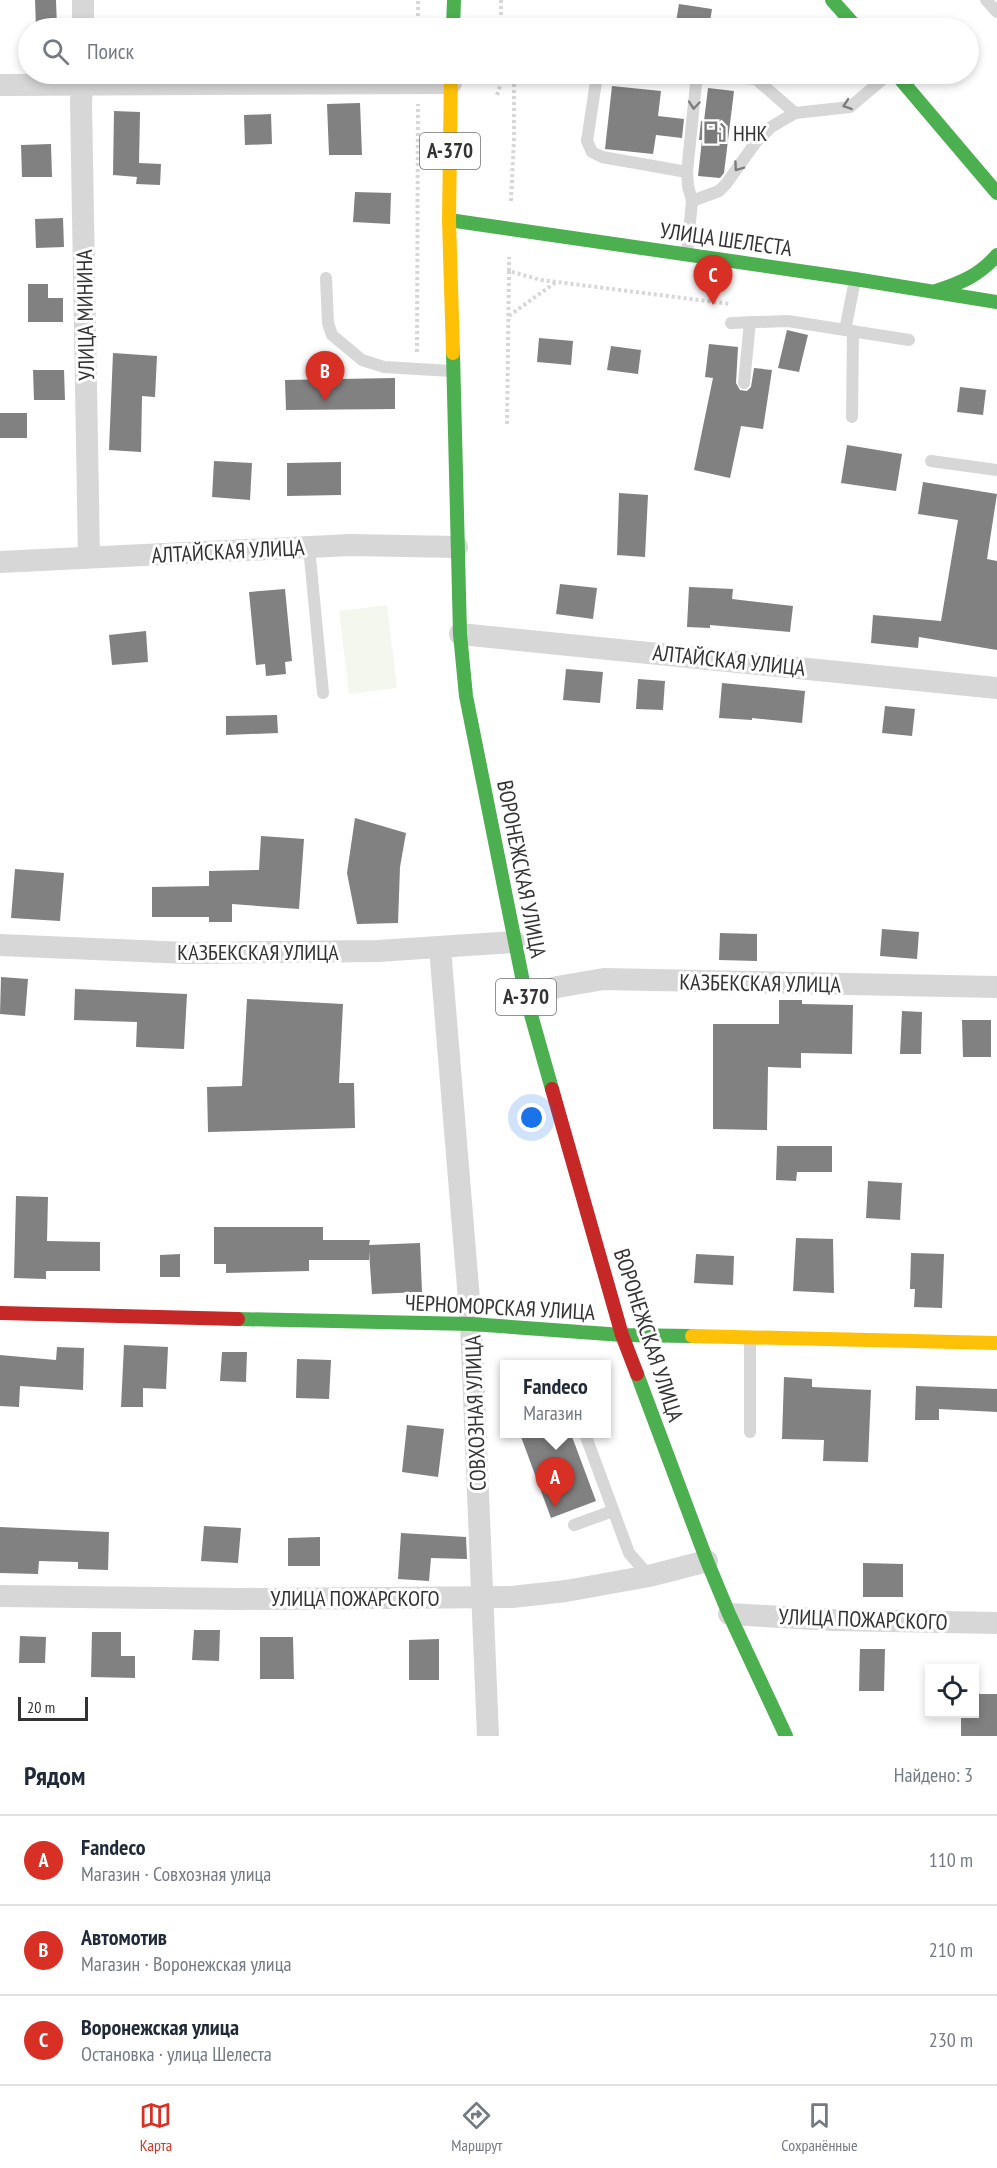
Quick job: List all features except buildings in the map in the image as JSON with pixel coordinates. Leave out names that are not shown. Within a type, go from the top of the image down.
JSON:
[{"type":"main road","points":[[453,18],[454,0]]},
{"type":"main road","points":[[832,0],[848,18]]},
{"type":"main road","name":"ВОРОНЕЖСКАЯ УЛИЦА","points":[[451,84],[449,220],[460,634],[466,696],[501,878],[526,997],[622,1335],[707,1561],[786,1736]]},
{"type":"main road","points":[[904,84],[997,193]]},
{"type":"main road","name":"УЛИЦА ШЕЛЕСТА","points":[[449,220],[936,291],[997,302]]},
{"type":"main road","points":[[936,291],[966,281],[986,270],[997,255]]},
{"type":"main road","name":"ЧЕРНОМОРСКАЯ УЛИЦА","points":[[0,1313],[471,1324],[622,1335],[997,1343]]},
{"type":"street","points":[[83,0],[83,18]]},
{"type":"street","points":[[0,85],[18,84]]},
{"type":"street","name":"УЛИЦА МИНИНА","points":[[83,84],[81,113],[89,557]]},
{"type":"street","name":"АЛТАЙСКАЯ УЛИЦА","points":[[0,562],[350,545],[457,547]]},
{"type":"street","name":"АЛТАЙСКАЯ УЛИЦА","points":[[460,634],[997,688]]},
{"type":"street","name":"КАЗБЕКСКАЯ УЛИЦА","points":[[0,945],[187,953],[378,951],[515,942]]},
{"type":"street","name":"СОВХОЗНАЯ УЛИЦА","points":[[440,948],[471,1324],[488,1736]]},
{"type":"street","name":"КАЗБЕКСКАЯ УЛИЦА","points":[[526,997],[557,987],[604,979],[997,987]]},
{"type":"street","name":"УЛИЦА ПОЖАРСКОГО","points":[[0,1596],[238,1599],[512,1597],[567,1591],[649,1576],[707,1561]]},
{"type":"street","name":"УЛИЦА ПОЖАРСКОГО","points":[[729,1614],[834,1620],[997,1623]]},
{"type":"lane","points":[[986,0],[997,12]]},
{"type":"lane","points":[[596,84],[587,141],[592,152],[602,157],[687,172]]},
{"type":"lane","points":[[687,255],[692,201],[687,172],[696,84]]},
{"type":"lane","points":[[762,84],[795,112]]},
{"type":"lane","points":[[692,201],[718,191],[726,184],[756,142],[771,127],[795,112],[850,107],[878,84]]},
{"type":"lane","points":[[326,278],[328,323],[332,335],[362,360],[384,367],[452,371]]},
{"type":"lane","points":[[852,417],[849,331],[855,279]]},
{"type":"lane","points":[[731,323],[788,321],[909,340]]},
{"type":"lane","points":[[744,384],[750,322]]},
{"type":"lane","points":[[931,461],[997,471]]},
{"type":"lane","points":[[309,547],[323,693]]},
{"type":"lane","points":[[750,1338],[750,1432]]},
{"type":"lane","points":[[586,1438],[629,1553],[649,1576]]},
{"type":"lane","points":[[574,1526],[613,1511]]},
{"type":"path","points":[[418,0],[418,18]]},
{"type":"path","points":[[501,0],[501,18]]},
{"type":"path","points":[[417,370],[418,84]]},
{"type":"path","points":[[497,95],[501,84]]},
{"type":"path","points":[[507,424],[514,84]]},
{"type":"path","points":[[509,271],[536,279],[742,306]]},
{"type":"path","points":[[508,316],[556,282]]},
{"type":"shaded area","points":[[387,605],[397,688],[349,694],[339,611]]},
{"type":"traffic: fast","points":[[453,18],[454,0]]},
{"type":"traffic: fast","points":[[832,0],[848,18]]},
{"type":"traffic: fast","points":[[904,84],[997,193]]},
{"type":"traffic: fast","points":[[449,220],[997,302]]},
{"type":"traffic: fast","points":[[936,291],[970,278],[997,255]]},
{"type":"traffic: fast","points":[[453,353],[460,634],[466,696],[526,997],[552,1089]]},
{"type":"traffic: fast","points":[[238,1319],[471,1324],[622,1335],[692,1336]]},
{"type":"traffic: fast","points":[[637,1374],[707,1561],[786,1736]]},
{"type":"traffic: slow","points":[[451,84],[449,220],[453,353]]},
{"type":"traffic: slow","points":[[692,1336],[997,1343]]},
{"type":"traffic: jam","points":[[552,1089],[622,1335],[637,1374]]},
{"type":"traffic: jam","points":[[0,1313],[238,1319]]},
{"type":"place","name":"ННК","points":[[715,133]]},
{"type":"place","name":"Воронежская улица","points":[[713,305]]},
{"type":"place","name":"Автомотив","points":[[325,401]]},
{"type":"place","name":"Fandeco","points":[[555,1507]]}]
